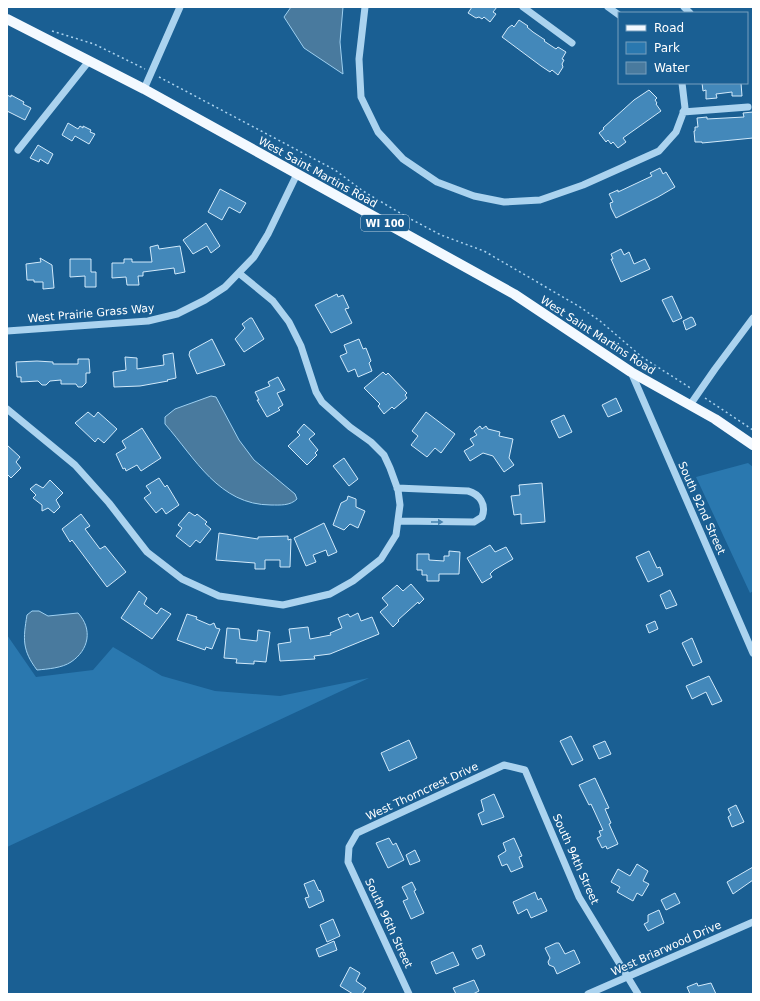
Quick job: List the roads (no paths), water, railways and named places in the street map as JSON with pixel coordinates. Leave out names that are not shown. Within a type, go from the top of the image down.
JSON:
[{"type":"main road","name":"West Saint Martins Road","points":[[7,18],[144,89],[514,294],[631,372],[715,419],[753,445]]},
{"type":"street","points":[[144,89],[180,7]]},
{"type":"street","points":[[365,7],[359,59],[361,97],[378,132],[404,159],[437,182],[474,196],[504,202],[540,200],[583,185],[659,151],[676,132],[685,108],[682,84]]},
{"type":"street","points":[[523,7],[572,43]]},
{"type":"street","points":[[608,7],[618,15]]},
{"type":"street","points":[[18,150],[89,61]]},
{"type":"street","points":[[683,112],[748,107]]},
{"type":"street","name":"West Prairie Grass Way","points":[[7,331],[148,321],[170,315],[205,300],[225,287],[240,274],[254,257],[268,234],[297,174]]},
{"type":"street","points":[[7,409],[75,465],[109,503],[147,552],[182,579],[219,596],[283,605],[330,594],[353,581],[381,559],[396,535],[400,505],[397,488],[384,455],[371,442],[350,427],[319,397],[301,346],[289,322],[273,301],[240,274]]},
{"type":"street","points":[[690,405],[753,318]]},
{"type":"street","name":"South 92nd Street","points":[[631,372],[751,640],[753,653]]},
{"type":"street","points":[[397,488],[468,491],[475,493],[479,497],[484,508],[482,517],[474,522],[398,521]]},
{"type":"street","name":"West Thorncrest Drive","points":[[348,862],[349,847],[358,833],[504,765],[525,770]]},
{"type":"street","name":"South 94th Street","points":[[525,770],[579,897],[638,994]]},
{"type":"street","name":"South 96th Street","points":[[348,862],[409,994]]},
{"type":"street","name":"West Briarwood Drive","points":[[588,994],[753,922]]},
{"type":"water","points":[[291,7],[343,7],[340,42],[343,74],[304,48],[284,17]]},
{"type":"water","points":[[211,396],[216,397],[239,440],[254,460],[295,494],[297,499],[285,505],[253,503],[237,497],[223,488],[198,465],[165,424],[165,417],[175,409]]},
{"type":"water","points":[[32,611],[39,611],[48,616],[78,613],[83,619],[87,632],[87,639],[82,652],[71,662],[63,666],[37,670],[26,650],[24,638],[27,615]]}]
